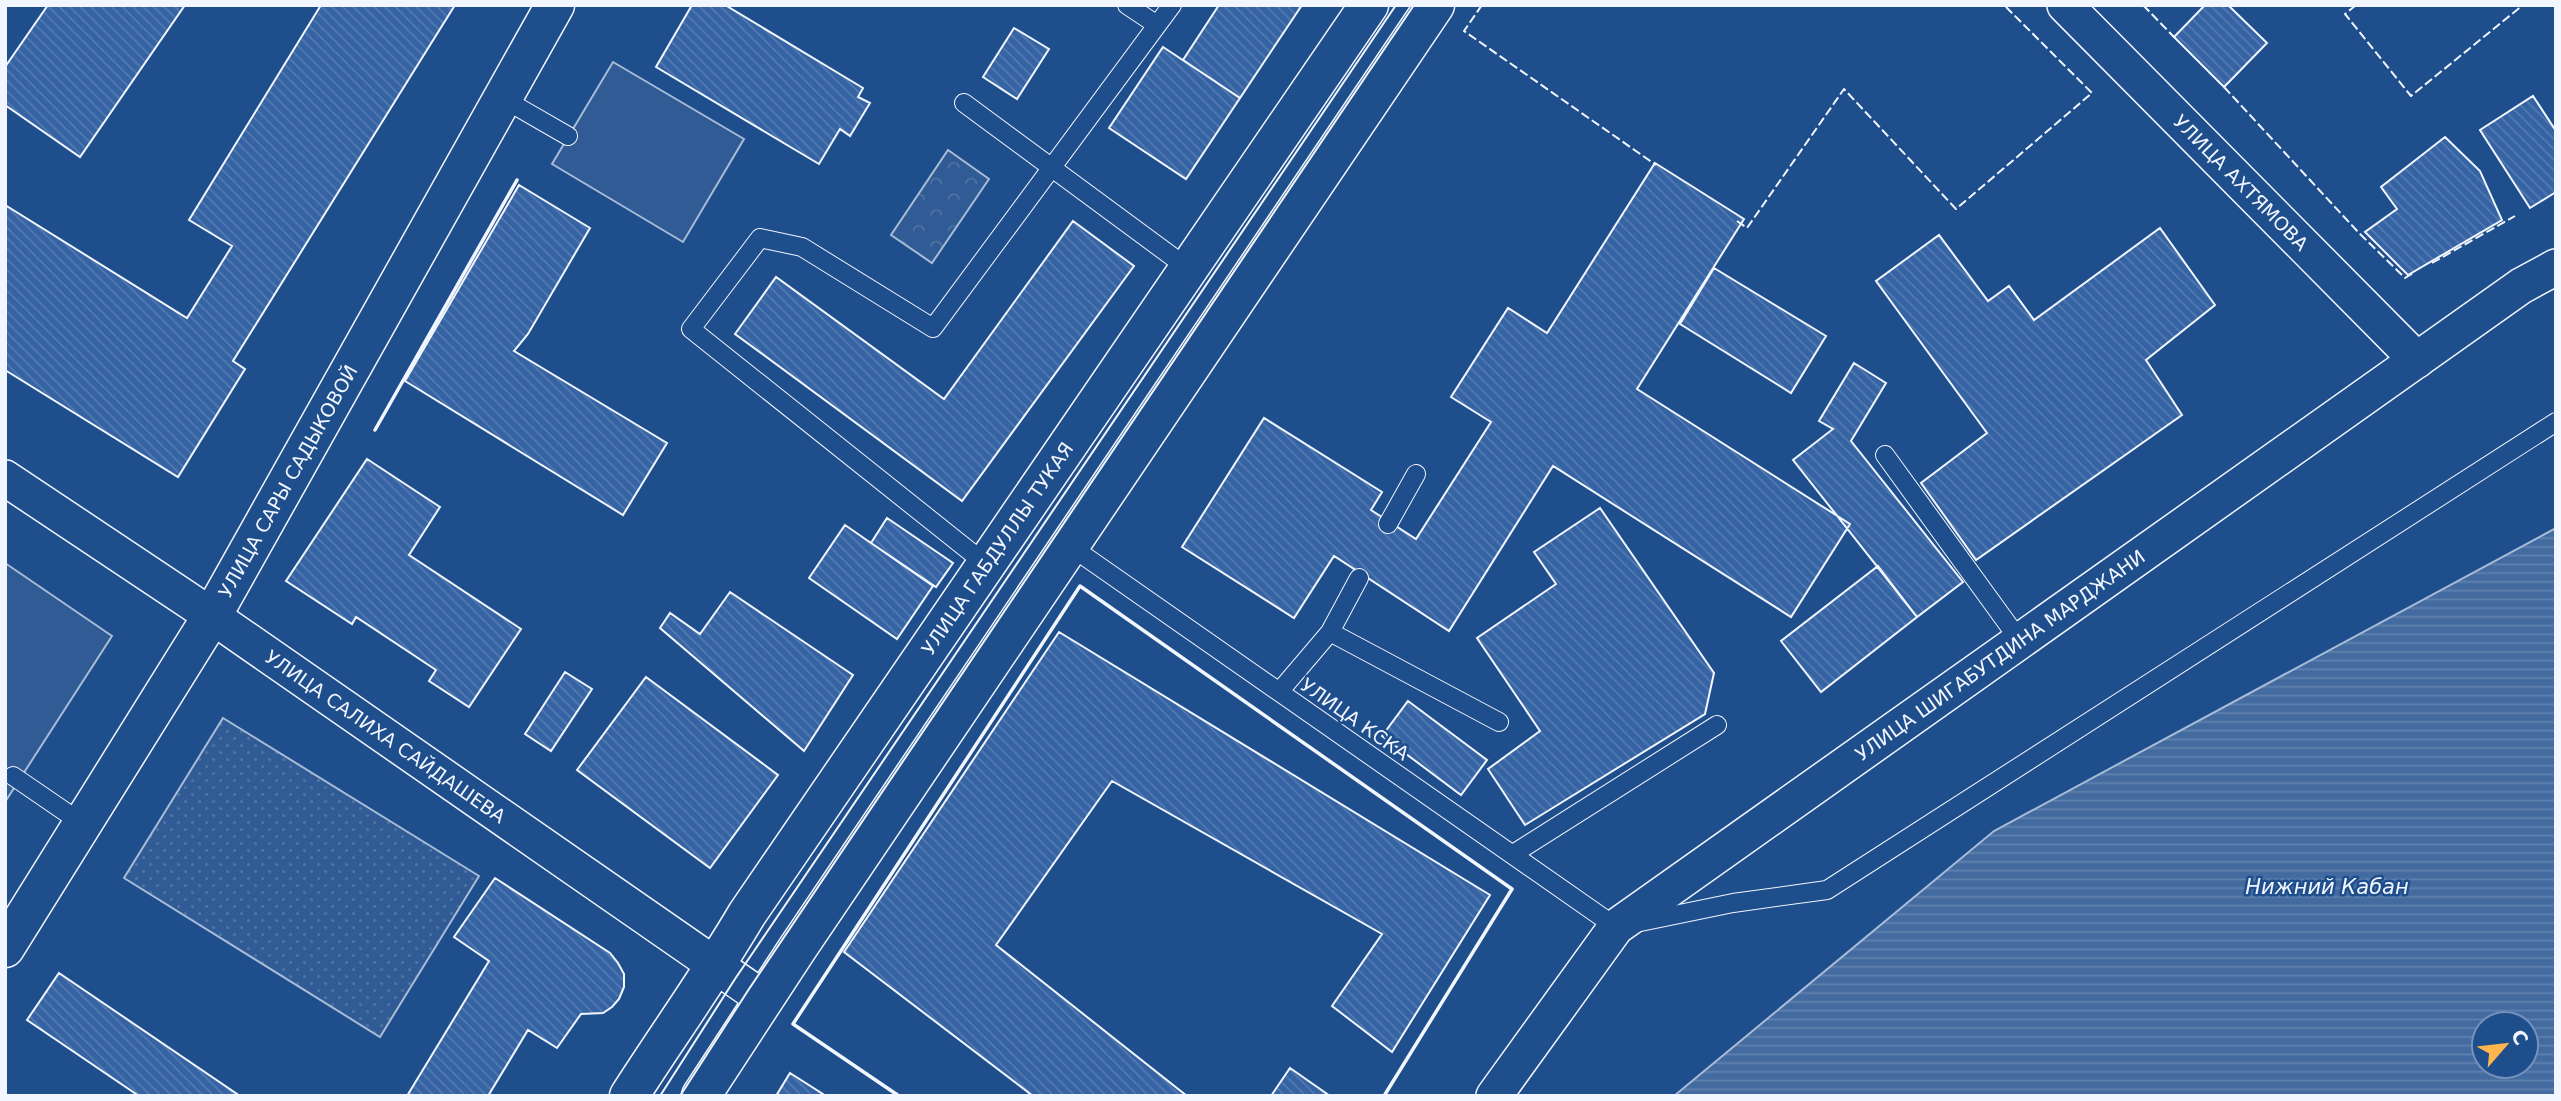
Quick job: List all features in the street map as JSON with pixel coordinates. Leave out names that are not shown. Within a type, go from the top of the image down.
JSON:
[{"type":"main road","name":"УЛИЦА САРЫ САДЫКОВОЙ","points":[[5,948],[212,616],[555,5]]},
{"type":"main road","name":"УЛИЦА ГАБДУЛЛЫ ТУКАЯ","points":[[629,1096],[664,1040],[717,966],[753,906],[1370,5]]},
{"type":"main road","points":[[701,1096],[1435,5]]},
{"type":"street","name":"УЛИЦА АХТЯМОВА","points":[[2065,5],[2417,360]]},
{"type":"street","name":"УЛИЦА ШИГАБУТДИНА МАРДЖАНИ","points":[[1493,1096],[1616,927],[2521,286],[2556,267]]},
{"type":"street","name":"УЛИЦА САЛИХА САЙДАШЕВА","points":[[5,478],[212,616],[764,999]]},
{"type":"lane","points":[[1128,5],[1157,26]]},
{"type":"lane","points":[[987,565],[691,328],[760,238],[802,247],[933,328],[1172,5]]},
{"type":"lane","points":[[502,98],[568,136]]},
{"type":"lane","points":[[964,103],[1189,269]]},
{"type":"lane","points":[[1616,927],[1733,903],[1827,890],[2556,422]]},
{"type":"lane","points":[[1885,455],[2020,641]]},
{"type":"lane","points":[[1388,524],[1416,474]]},
{"type":"lane","name":"УЛИЦА КСКА","points":[[1070,546],[1616,927]]},
{"type":"lane","points":[[1279,692],[1330,632],[1359,578]]},
{"type":"lane","points":[[1330,632],[1499,722]]},
{"type":"lane","points":[[1513,854],[1717,725]]},
{"type":"lane","points":[[13,776],[83,824]]},
{"type":"green space","points":[[948,150],[989,179],[932,263],[891,235]]},
{"type":"green space","points":[[223,718],[479,876],[380,1037],[124,878]]},
{"type":"shaded area","points":[[613,62],[744,139],[683,242],[552,164]]},
{"type":"shaded area","points":[[5,563],[112,636],[5,802]]},
{"type":"water","name":"Нижний Кабан","points":[[2556,528],[2556,1096],[1674,1096],[1994,831]]},
{"type":"building","points":[[48,5],[185,5],[80,157],[5,105],[5,67]]},
{"type":"building","points":[[321,5],[455,5],[233,361],[245,369],[178,477],[5,370],[5,205],[187,318],[232,246],[189,220]]},
{"type":"building","points":[[692,5],[725,5],[863,88],[858,97],[870,103],[850,136],[840,129],[819,164],[656,67]]},
{"type":"building","points":[[1219,5],[1302,5],[1240,98],[1183,60]]},
{"type":"building","points":[[2205,5],[2228,5],[2267,43],[2224,87],[2174,37]]},
{"type":"building","points":[[1014,28],[1049,49],[1017,99],[983,77]]},
{"type":"building","points":[[1163,47],[1240,98],[1186,179],[1109,128]]},
{"type":"building","points":[[2533,96],[2556,131],[2556,192],[2530,208],[2480,130]]},
{"type":"building","points":[[2445,137],[2480,171],[2502,220],[2408,275],[2365,232],[2397,209],[2381,187]]},
{"type":"building","points":[[1655,163],[1744,219],[1637,389],[1850,524],[1791,617],[1553,466],[1449,631],[1334,556],[1294,618],[1182,547],[1264,418],[1382,492],[1371,510],[1416,539],[1491,422],[1451,397],[1508,308],[1547,333]]},
{"type":"building","points":[[519,185],[590,228],[528,334],[514,351],[667,443],[623,515],[405,381]]},
{"type":"building","points":[[1073,221],[1134,266],[962,501],[735,334],[776,277],[944,399]]},
{"type":"building","points":[[2160,228],[2215,305],[2146,360],[2182,415],[1976,560],[1921,483],[1987,433],[1876,281],[1939,235],[1988,301],[2009,286],[2034,320]]},
{"type":"building","points":[[1714,268],[1826,336],[1791,393],[1680,324]]},
{"type":"building","points":[[1854,363],[1886,383],[1851,441],[1963,582],[1917,617],[1793,460],[1833,429],[1819,421]]},
{"type":"building","points":[[367,459],[440,507],[409,555],[521,629],[469,707],[429,681],[436,670],[356,617],[352,624],[286,581]]},
{"type":"building","points":[[1600,508],[1714,673],[1705,714],[1525,825],[1488,769],[1540,731],[1477,638],[1556,584],[1534,552]]},
{"type":"building","points":[[887,518],[953,563],[936,587],[871,543]]},
{"type":"building","points":[[845,525],[933,586],[897,639],[809,578]]},
{"type":"building","points":[[1878,566],[1917,617],[1821,692],[1781,641]]},
{"type":"building","points":[[730,592],[853,675],[804,751],[660,628],[670,613],[700,634]]},
{"type":"building","points":[[1059,632],[1490,895],[1392,1052],[1332,1006],[1382,934],[1112,781],[996,945],[1187,1096],[1033,1096],[844,952]]},
{"type":"building","points":[[565,672],[592,689],[551,751],[525,734]]},
{"type":"building","points":[[646,677],[778,775],[710,868],[577,770]]},
{"type":"building","points":[[1408,701],[1487,760],[1461,795],[1382,736]]},
{"type":"building","points":[[495,878],[610,953],[624,974],[624,987],[619,999],[603,1013],[581,1014],[557,1048],[528,1030],[488,1096],[407,1096],[489,961],[454,937]]},
{"type":"building","points":[[59,973],[240,1096],[139,1096],[27,1020]]},
{"type":"building","points":[[1290,1068],[1330,1096],[1271,1096]]},
{"type":"building","points":[[790,1073],[826,1096],[776,1096]]},
{"type":"tram line","points":[[660,1096],[735,979],[1396,5]]},
{"type":"tram line","points":[[680,1096],[749,989],[1414,5]]},
{"type":"fence","points":[[1482,5],[1464,31],[1656,165]]},
{"type":"fence","points":[[1737,221],[1747,228],[1844,89],[1956,209],[2092,93],[2004,5]]},
{"type":"fence","points":[[2143,5],[2174,37]]},
{"type":"fence","points":[[2356,5],[2345,14],[2411,96],[2523,5]]},
{"type":"fence","points":[[2224,87],[2359,233],[2405,278],[2413,273]]},
{"type":"fence","points":[[2432,263],[2515,216]]},
{"type":"wall","points":[[375,430],[517,180]]},
{"type":"wall","points":[[899,1096],[793,1024],[1080,586],[1512,889],[1384,1096]]}]
